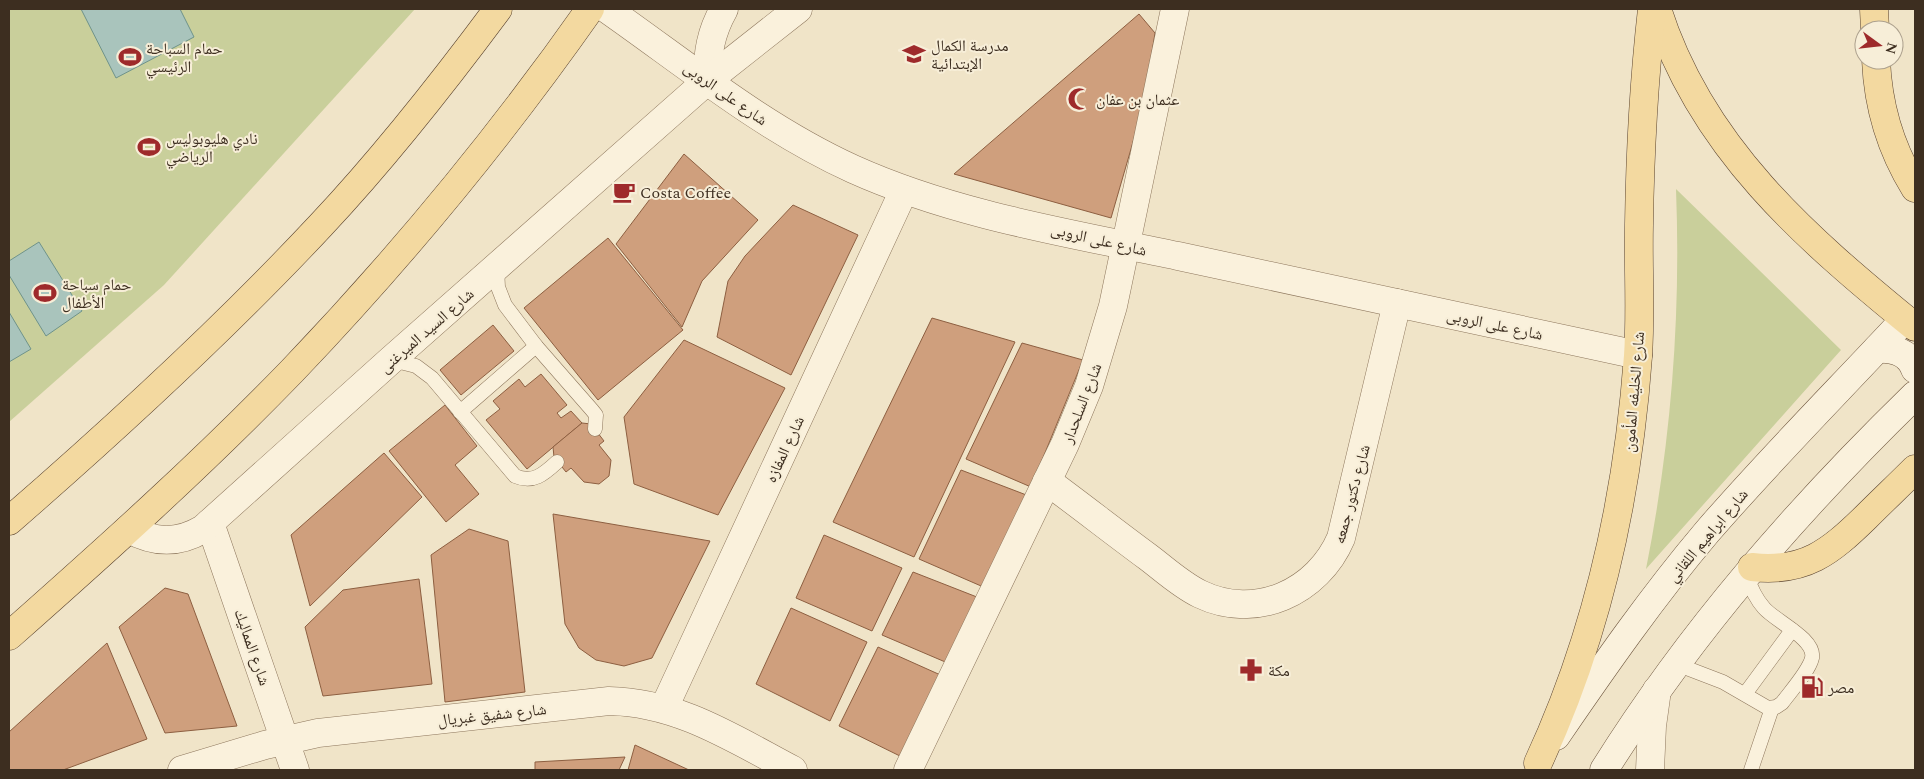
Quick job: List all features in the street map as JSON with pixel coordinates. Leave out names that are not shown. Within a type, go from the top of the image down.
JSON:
[{"type":"main road","points":[[9,521],[120,424],[234,314],[315,231],[399,136],[498,9]]},
{"type":"main road","points":[[9,636],[129,529],[291,372],[386,268],[486,148],[590,9]]},
{"type":"main road","name":"شارع الخليفه المأمون","points":[[1535,766],[1567,692],[1602,582],[1625,469],[1638,355],[1641,150],[1652,9]]},
{"type":"main road","points":[[1657,9],[1663,30],[1691,89],[1721,138],[1746,171],[1791,218],[1912,318]]},
{"type":"main road","points":[[1877,70],[1878,92],[1884,119],[1900,161],[1915,188]]},
{"type":"main road","points":[[1749,570],[1785,568],[1807,562],[1827,553],[1915,469]]},
{"type":"street","name":"شارع على الروبى","points":[[607,9],[753,114],[802,143],[852,169],[904,190],[955,206],[1125,245],[1638,355]]},
{"type":"street","points":[[708,80],[707,60],[710,40],[724,9]]},
{"type":"street","name":"شارع السلحدار","points":[[908,770],[1047,481],[1079,412],[1096,366],[1112,306],[1174,9]]},
{"type":"street","name":"شارع السيد الميرغنى","points":[[129,529],[156,540],[176,540],[195,534],[210,523],[391,360],[498,268],[784,13]]},
{"type":"street","name":"شارع المفازه","points":[[664,708],[904,190]]},
{"type":"street","name":"شارع دكتور جمعه","points":[[1047,481],[1200,594],[1238,604],[1264,603],[1289,595],[1321,571],[1341,538],[1397,303]]},
{"type":"street","name":"شارع ابراهيم اللقاني","points":[[1535,766],[1628,633],[1706,534],[1877,348],[1912,318]]},
{"type":"street","points":[[1877,348],[1898,351],[1907,356],[1915,368]]},
{"type":"street","points":[[1604,770],[1657,690],[1749,570],[1827,483],[1915,395]]},
{"type":"street","name":"شارع المماليك","points":[[210,523],[295,770]]},
{"type":"street","points":[[1650,770],[1652,726],[1657,690]]},
{"type":"street","name":"شارع شفيق غبريال","points":[[182,770],[284,740],[330,732],[609,701],[637,702],[664,708],[703,723],[793,770]]},
{"type":"lane","points":[[498,268],[498,287],[502,299],[536,346],[596,415],[595,429]]},
{"type":"lane","points":[[460,412],[536,346]]},
{"type":"lane","points":[[391,360],[410,364],[432,378],[515,476],[529,480],[537,478],[557,462]]},
{"type":"lane","points":[[1676,664],[1715,678],[1764,706],[1772,708],[1782,703],[1812,660],[1813,655],[1809,644],[1764,608],[1751,588],[1749,570]]},
{"type":"lane","points":[[1745,694],[1792,630]]},
{"type":"lane","points":[[1751,770],[1772,708]]},
{"type":"green space","name":"نادي هليوبوليس الرياضي","points":[[9,9],[415,9],[164,285],[9,422]]},
{"type":"green space","points":[[1676,189],[1841,350],[1646,569],[1662,474],[1672,380],[1677,285]]},
{"type":"water","name":"حمام السباحة الرئيسي","points":[[81,9],[180,9],[194,37],[116,78]]},
{"type":"water","name":"حمام سباحة الأطفال","points":[[39,242],[82,311],[46,336],[9,275],[9,261]]},
{"type":"water","points":[[9,312],[31,349],[9,362]]},
{"type":"building","points":[[1139,14],[1155,33],[1144,104],[1111,218],[954,174]]},
{"type":"building","points":[[684,154],[758,220],[702,281],[682,327],[616,244]]},
{"type":"building","points":[[793,205],[858,235],[791,375],[717,337],[728,281],[745,256]]},
{"type":"building","points":[[608,238],[683,330],[598,400],[524,308]]},
{"type":"building","points":[[932,318],[1015,342],[914,557],[833,522]]},
{"type":"building","points":[[493,325],[514,351],[461,395],[440,370]]},
{"type":"building","points":[[684,340],[785,388],[718,515],[634,484],[624,417]]},
{"type":"building","points":[[1022,343],[1083,360],[1031,487],[966,459]]},
{"type":"building","points":[[541,374],[567,405],[557,413],[561,418],[571,411],[582,423],[527,469],[486,420],[500,409],[493,401],[519,379],[525,387]]},
{"type":"building","points":[[445,405],[477,446],[455,465],[479,494],[446,522],[389,451]]},
{"type":"building","points":[[582,423],[591,424],[604,441],[599,445],[611,460],[609,476],[599,484],[584,482],[571,468],[566,472],[554,457],[553,447]]},
{"type":"building","points":[[384,453],[422,497],[310,606],[291,535]]},
{"type":"building","points":[[961,470],[1029,496],[988,589],[919,559]]},
{"type":"building","points":[[553,514],[710,541],[652,658],[624,666],[596,660],[579,648],[565,624]]},
{"type":"building","points":[[469,529],[508,541],[525,692],[445,702],[431,555]]},
{"type":"building","points":[[824,535],[902,568],[872,631],[796,598]]},
{"type":"building","points":[[913,572],[982,599],[950,664],[882,635]]},
{"type":"building","points":[[419,579],[432,684],[323,696],[305,627],[343,590]]},
{"type":"building","points":[[165,588],[188,594],[237,726],[165,733],[119,627]]},
{"type":"building","points":[[791,608],[867,642],[830,721],[756,684]]},
{"type":"building","points":[[107,643],[147,739],[63,770],[9,770],[9,732]]},
{"type":"building","points":[[878,647],[945,677],[904,758],[839,726]]},
{"type":"building","points":[[635,745],[689,770],[628,770]]},
{"type":"building","points":[[625,757],[619,770],[535,770],[535,762]]},
{"type":"place","name":"مدرسة الكمال الإبتدائية","points":[[914,54]]},
{"type":"place","name":"حمام السباحة الرئيسي","points":[[130,57]]},
{"type":"place","name":"عثمان بن عفان","points":[[1079,99]]},
{"type":"place","name":"نادي هليوبوليس الرياضي","points":[[149,147]]},
{"type":"place","name":"Costa Coffee","points":[[624,192]]},
{"type":"place","name":"حمام سباحة الأطفال","points":[[45,293]]},
{"type":"place","name":"مكة","points":[[1251,670]]},
{"type":"place","name":"مصر","points":[[1812,687]]}]
